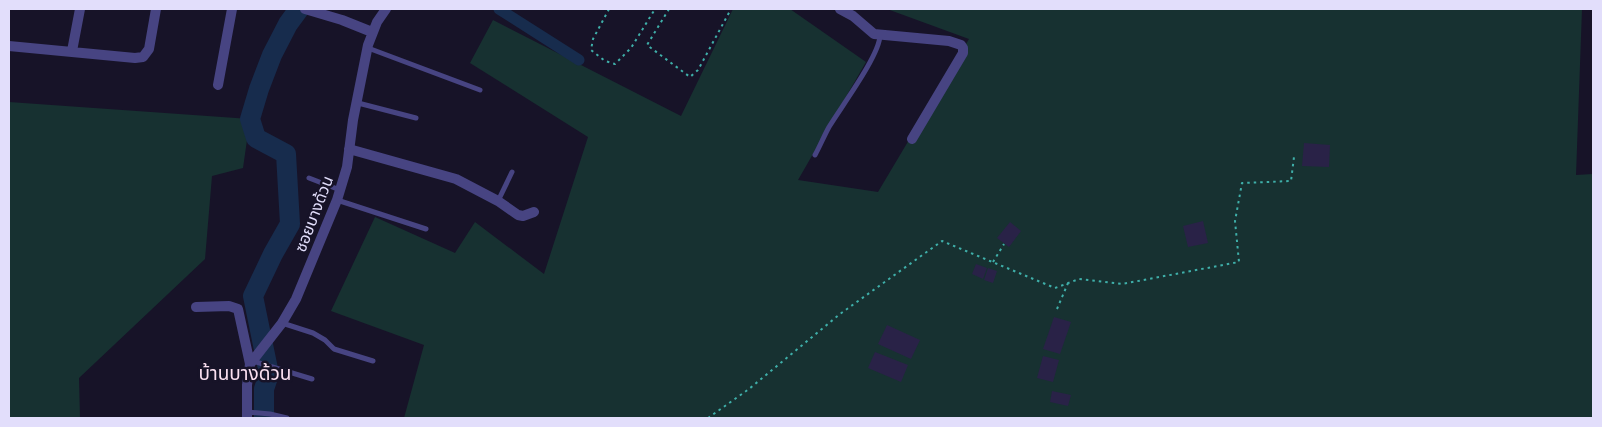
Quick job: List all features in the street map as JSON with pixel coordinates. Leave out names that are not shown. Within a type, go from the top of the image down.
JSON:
[{"type":"street","points":[[72,51],[80,9]]},
{"type":"street","points":[[9,46],[143,58],[149,49],[156,9]]},
{"type":"street","points":[[218,85],[232,9]]},
{"type":"street","points":[[306,9],[372,32]]},
{"type":"street","name":"ซอยบางด้วน","points":[[255,361],[296,299],[338,195],[347,167],[367,48],[376,22],[386,9]]},
{"type":"street","points":[[840,9],[853,16],[870,31],[880,34],[949,41],[962,45],[963,54],[912,139]]},
{"type":"street","points":[[349,149],[456,179],[498,201],[518,215],[523,216],[534,212]]},
{"type":"street","points":[[196,307],[229,306],[238,309],[255,361],[247,386],[250,415]]},
{"type":"lane","points":[[815,155],[828,129],[875,53],[880,34]]},
{"type":"lane","points":[[367,48],[480,90]]},
{"type":"lane","points":[[358,103],[416,118]]},
{"type":"lane","points":[[498,201],[512,172]]},
{"type":"lane","points":[[309,178],[338,195],[426,229]]},
{"type":"lane","points":[[279,327],[313,332],[334,349],[373,361]]},
{"type":"lane","points":[[255,361],[312,379]]},
{"type":"lane","points":[[250,415],[270,414],[287,418]]},
{"type":"path","points":[[609,9],[593,40],[591,50],[605,61],[615,64],[631,48],[655,9]]},
{"type":"path","points":[[669,9],[647,45],[690,77],[698,70],[731,9]]},
{"type":"path","points":[[708,418],[749,389],[840,314],[942,241],[1055,288],[1079,279],[1122,284],[1240,262],[1235,221],[1242,183],[1291,181],[1294,157]]},
{"type":"path","points":[[993,262],[1004,244]]},
{"type":"path","points":[[1057,309],[1068,283]]},
{"type":"green space","points":[[733,9],[790,9],[866,62],[798,180],[878,192],[969,39],[887,9],[1582,9],[1576,175],[1593,174],[1593,418],[404,418],[424,345],[331,311],[375,217],[455,253],[475,222],[544,274],[588,137],[470,63],[493,20],[681,116]]},
{"type":"green space","points":[[9,102],[250,119],[243,168],[212,176],[205,259],[79,378],[80,418],[9,418]]},
{"type":"building","points":[[1304,143],[1330,145],[1329,167],[1302,166]]},
{"type":"building","points":[[1203,221],[1208,243],[1188,247],[1183,226]]},
{"type":"building","points":[[1010,222],[1021,231],[1009,247],[997,238]]},
{"type":"building","points":[[976,264],[987,268],[983,279],[972,274]]},
{"type":"building","points":[[988,268],[997,271],[993,283],[984,280]]},
{"type":"building","points":[[1054,317],[1071,322],[1060,354],[1043,349]]},
{"type":"building","points":[[887,325],[920,340],[911,359],[878,344]]},
{"type":"building","points":[[875,352],[908,365],[901,382],[868,368]]},
{"type":"building","points":[[1043,356],[1059,360],[1053,382],[1037,378]]},
{"type":"building","points":[[1052,391],[1071,395],[1068,406],[1050,402]]},
{"type":"waterway","points":[[264,418],[264,389],[269,374],[253,296],[290,224],[286,154],[256,138],[250,119],[272,55],[288,24],[299,9]]},
{"type":"waterway","points":[[499,9],[579,60]]},
{"type":"district","name":"บ้านบางด้วน","points":[[245,373]]}]
